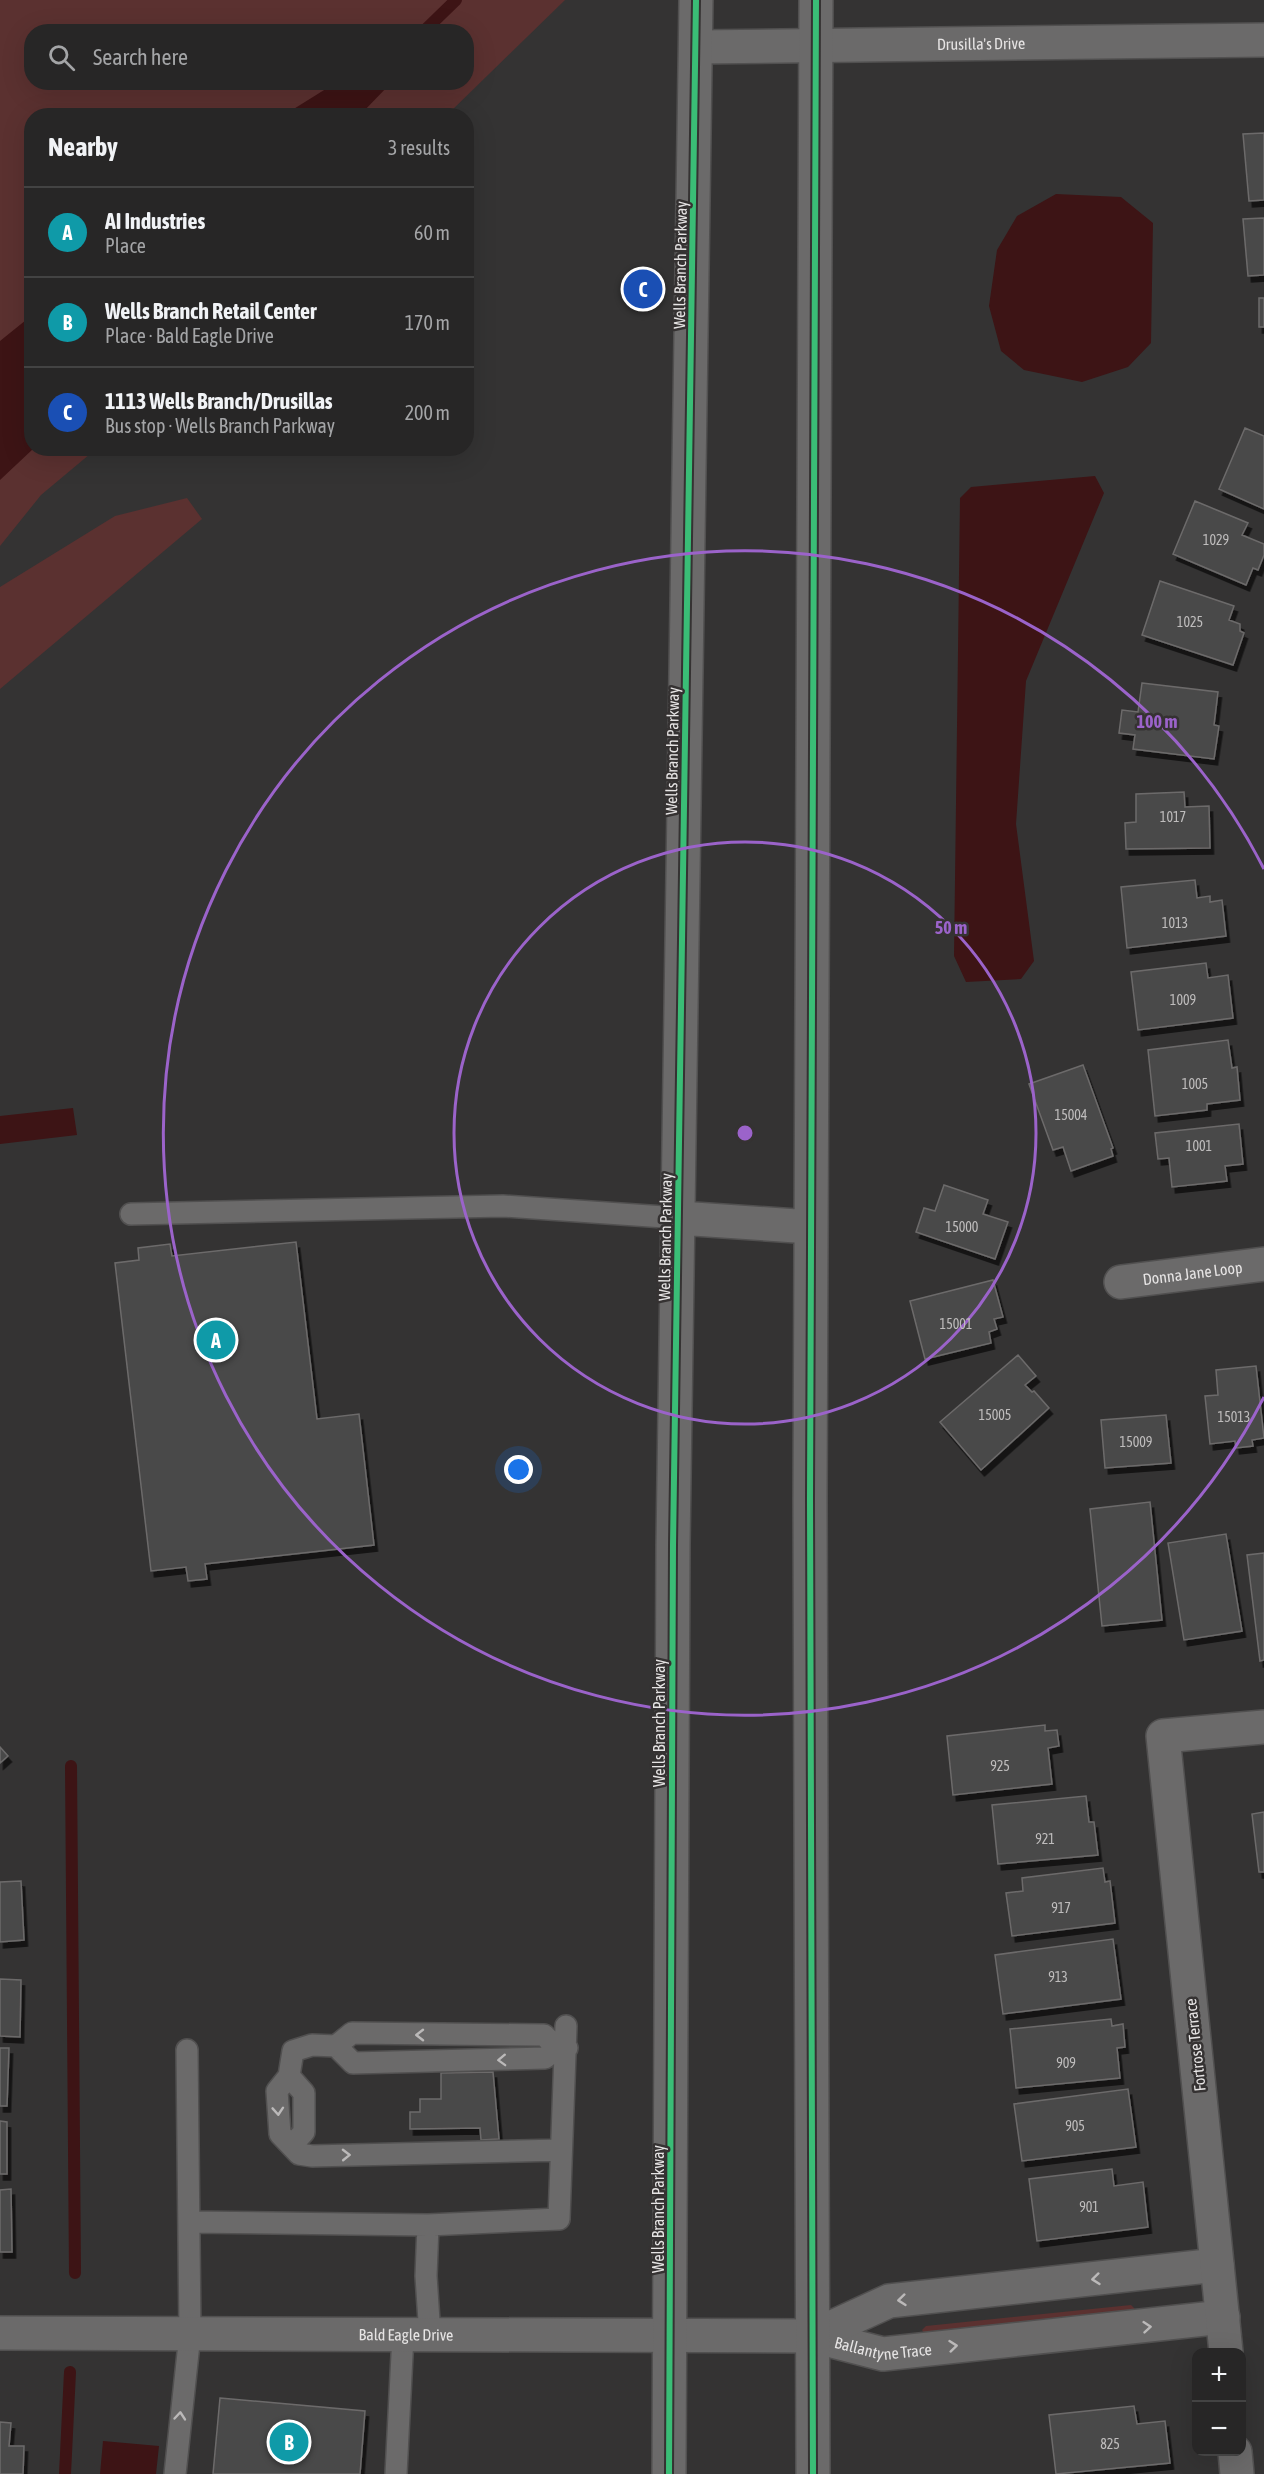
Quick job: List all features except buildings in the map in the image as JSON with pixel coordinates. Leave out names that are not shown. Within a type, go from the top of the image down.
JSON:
[{"type":"main road","name":"Wells Branch Parkway","points":[[669,2474],[673,1545],[696,0]]},
{"type":"main road","points":[[813,2474],[812,1227],[816,0]]},
{"type":"main road","name":"Drusilla's Drive","points":[[697,47],[1264,40]]},
{"type":"main road","points":[[679,1218],[812,1227]]},
{"type":"main road","name":"Donna Jane Loop","points":[[1121,1282],[1264,1264]]},
{"type":"main road","name":"Fortrose Terrace","points":[[1226,2348],[1163,1737],[1264,1726]]},
{"type":"main road","name":"Ballantyne Trace","points":[[813,2336],[889,2301],[1217,2265]]},
{"type":"main road","name":"Ballantyne Trace","points":[[813,2336],[883,2354],[1223,2318]]},
{"type":"main road","name":"Bald Eagle Drive","points":[[0,2333],[813,2336]]},
{"type":"main road","points":[[1235,2456],[1237,2474]]},
{"type":"lane","points":[[131,1214],[503,1206],[679,1218]]},
{"type":"lane","points":[[189,2222],[428,2225],[559,2219],[562,2048],[567,2026]]},
{"type":"lane","points":[[561,2150],[312,2156],[299,2154],[292,2145],[304,2132],[304,2093],[288,2076],[292,2051],[312,2045],[336,2046],[352,2033],[544,2035],[562,2048]]},
{"type":"lane","points":[[336,2046],[353,2063],[545,2058],[562,2048]]},
{"type":"lane","points":[[175,2474],[190,2334],[187,2050]]},
{"type":"lane","points":[[396,2474],[426,2276],[428,2225]]},
{"type":"shaded area","points":[[0,0],[565,0],[474,89],[474,24],[24,24],[24,90],[473,90],[454,108],[24,108],[24,456],[88,456],[41,495],[0,546]]},
{"type":"shaded area","points":[[324,90],[384,90],[367,108],[295,108]]},
{"type":"shaded area","points":[[1056,194],[1121,197],[1153,223],[1151,343],[1128,367],[1082,382],[1024,370],[1001,351],[989,306],[997,250],[1017,216]]},
{"type":"shaded area","points":[[24,322],[26,456],[0,480],[0,341]]},
{"type":"shaded area","points":[[1095,476],[1104,493],[1026,681],[1016,824],[1034,961],[1021,979],[966,982],[954,956],[960,498],[971,487]]},
{"type":"shaded area","points":[[187,498],[202,519],[0,689],[0,587],[115,516]]},
{"type":"shaded area","points":[[73,1108],[77,1135],[0,1144],[0,1116]]},
{"type":"shaded area","points":[[1131,2305],[1135,2309],[1131,2314],[925,2335],[922,2330],[926,2326]]},
{"type":"shaded area","points":[[103,2441],[159,2446],[156,2474],[100,2474]]},
{"type":"waterway","points":[[431,24],[456,0]]},
{"type":"waterway","points":[[71,1766],[75,2273]]},
{"type":"waterway","points":[[65,2474],[70,2372]]},
{"type":"cycle path","points":[[669,2474],[673,1545],[696,0]]},
{"type":"cycle path","points":[[813,2474],[810,1499],[816,0]]},
{"type":"place","name":"1113 Wells Branch/Drusillas","points":[[643,289]]},
{"type":"place","name":"AI Industries","points":[[216,1340]]},
{"type":"place","name":"Wells Branch Retail Center","points":[[289,2442]]}]
